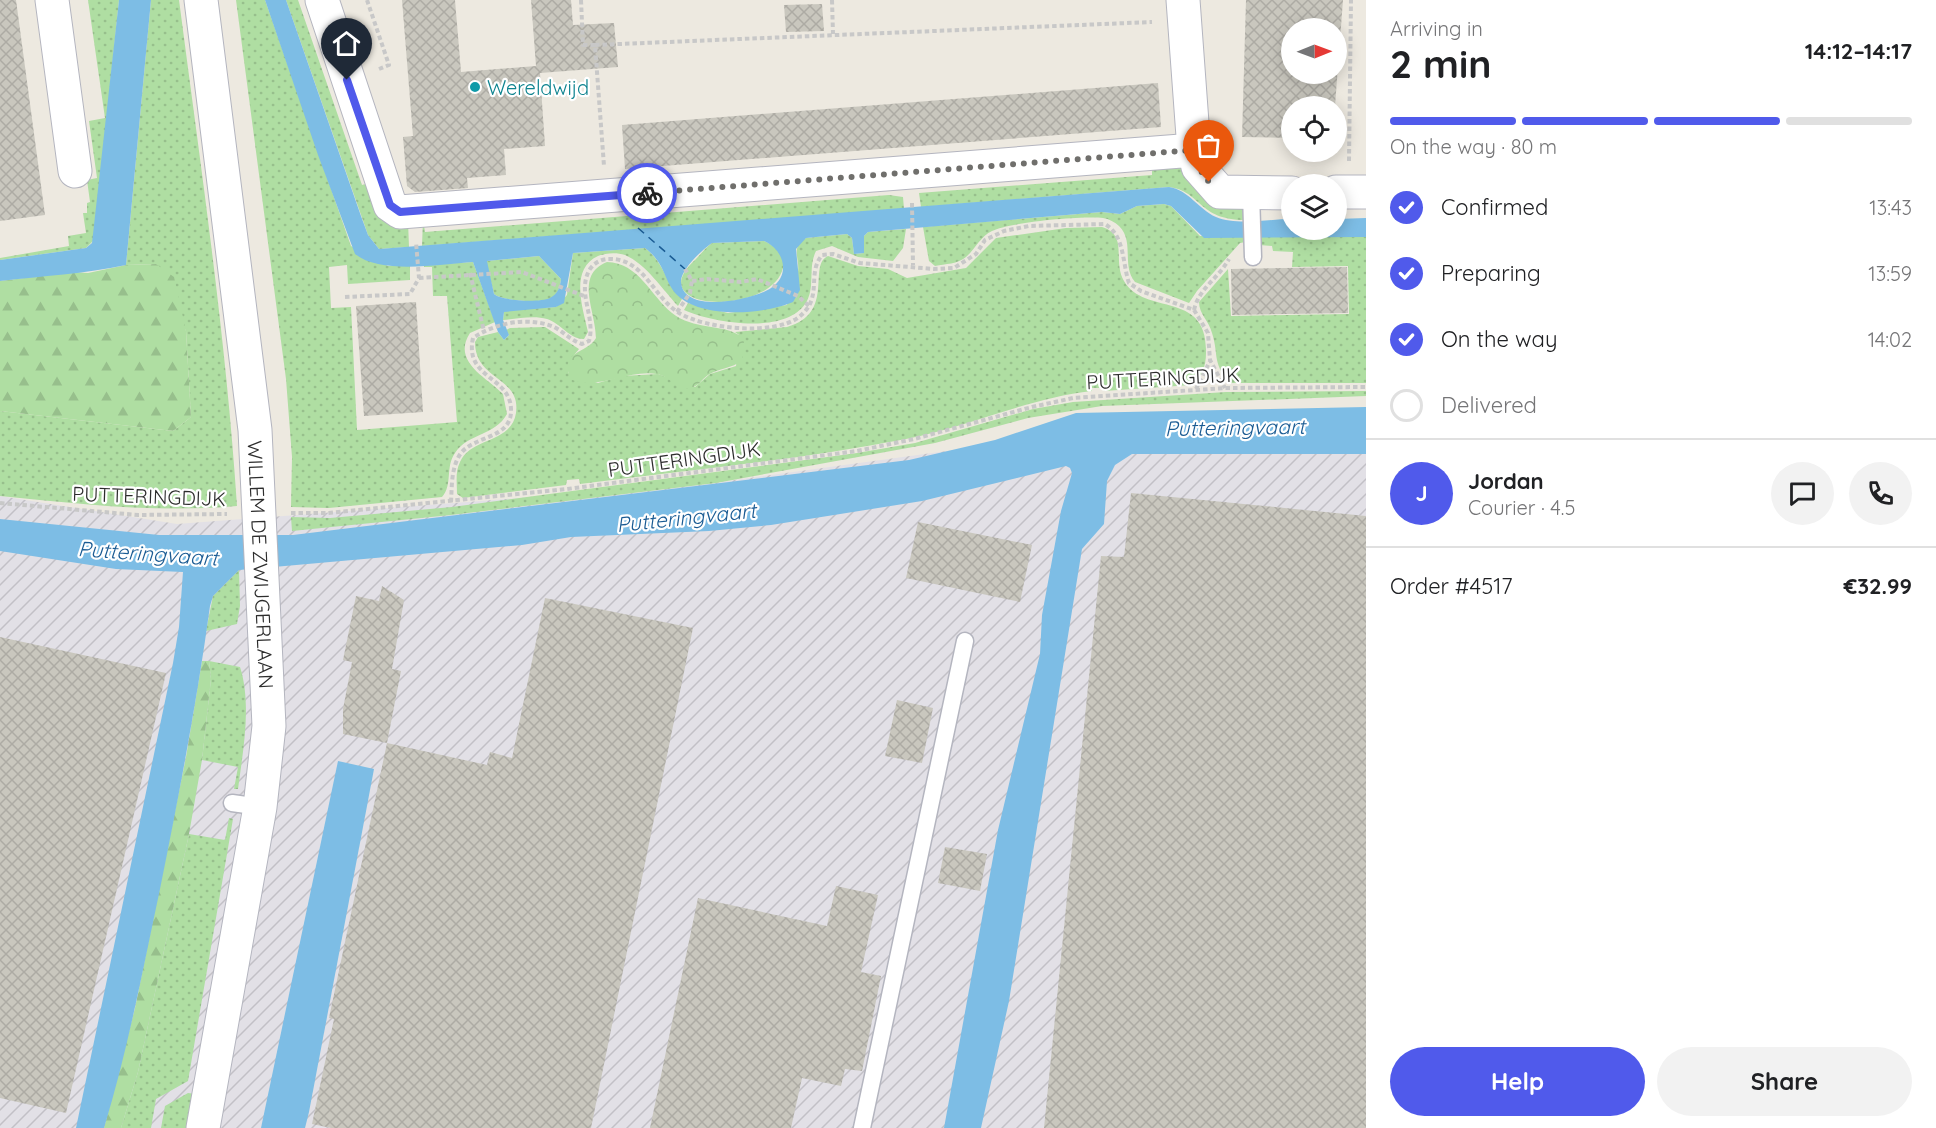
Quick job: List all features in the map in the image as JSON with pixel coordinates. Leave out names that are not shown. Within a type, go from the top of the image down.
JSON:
[{"type":"street","points":[[52,0],[75,171]]},
{"type":"street","name":"WILLEM DE ZWIJGERLAAN","points":[[201,0],[255,430],[269,726],[246,805],[203,1128]]},
{"type":"street","points":[[322,0],[390,205],[400,212],[1194,150]]},
{"type":"street","points":[[1184,10],[1194,150],[1198,167],[1220,192],[1251,202],[1281,195]]},
{"type":"lane","points":[[1251,202],[1252,249]]},
{"type":"lane","points":[[862,1128],[965,641]]},
{"type":"path","points":[[581,0],[583,45],[833,34],[1184,10]]},
{"type":"path","points":[[832,0],[833,34]]},
{"type":"path","points":[[1350,192],[1351,0]]},
{"type":"path","points":[[595,45],[606,197]]},
{"type":"path","points":[[912,201],[914,233],[912,265]]},
{"type":"path","points":[[451,502],[453,471],[459,456],[471,444],[499,433],[508,423],[512,411],[509,396],[477,368],[471,349],[473,338],[484,331],[507,323],[536,322],[546,324],[582,344],[589,341],[591,334],[584,296],[586,279],[591,267],[602,259],[620,259],[637,268],[677,312],[700,322],[726,327],[751,328],[786,324],[799,317],[809,306],[815,294],[816,262],[822,255],[833,254],[860,263],[912,265],[933,269],[954,268],[970,259],[985,240],[1004,231],[1029,226],[1105,224],[1114,230],[1120,241],[1129,283],[1141,291],[1194,310],[1208,333],[1210,360],[1225,388]]},
{"type":"path","points":[[345,297],[410,294],[419,278],[416,240]]},
{"type":"path","points":[[1194,310],[1197,298],[1203,289],[1221,274],[1230,258],[1252,249]]},
{"type":"path","points":[[677,312],[690,293],[692,281],[685,269]]},
{"type":"path","points":[[419,278],[490,272],[522,272],[584,296]]},
{"type":"path","points":[[473,273],[484,331]]},
{"type":"path","points":[[692,281],[707,279],[741,282],[757,279],[798,296],[809,306]]},
{"type":"path","points":[[1196,389],[1210,360]]},
{"type":"path","name":"PUTTERINGDIJK","points":[[0,503],[138,515],[260,519],[451,502],[857,451],[1073,398],[1196,389],[1366,387]]},
{"type":"shaded area","points":[[1366,408],[1366,1128],[0,1128],[0,496],[177,524],[705,484],[1225,413]]},
{"type":"green space","points":[[88,0],[119,0],[94,240],[86,248],[0,260],[0,258],[69,246],[68,236],[86,233],[83,213],[87,213],[87,203],[90,202],[87,180],[97,178],[89,121],[105,118]]},
{"type":"green space","points":[[151,0],[179,0],[220,316],[237,506],[148,508],[0,496],[0,411],[173,431],[191,417],[186,331],[156,264],[126,265]]},
{"type":"green space","points":[[236,0],[265,0],[351,246],[388,266],[410,265],[410,280],[348,284],[347,265],[329,267],[331,308],[351,307],[357,430],[457,422],[447,296],[433,296],[432,267],[424,267],[424,265],[473,262],[495,322],[470,333],[465,343],[465,353],[474,368],[503,394],[507,414],[496,427],[460,446],[452,458],[447,487],[442,497],[329,508],[291,507],[292,457],[286,379]]},
{"type":"green space","points":[[286,0],[298,0],[362,185],[373,182],[408,221],[409,247],[379,249],[368,235]]},
{"type":"green space","points":[[1152,163],[1180,167],[1245,203],[1245,220],[1218,215],[1209,211],[1188,194],[1169,187],[921,207],[919,193],[1152,175]]},
{"type":"green space","points":[[889,195],[903,197],[904,209],[422,246],[423,219],[425,232]]},
{"type":"green space","points":[[1164,204],[1171,206],[1200,236],[1246,237],[1246,242],[1240,243],[1189,303],[1135,282],[1129,268],[1124,232],[1116,223],[1105,218],[1046,220],[1001,228],[984,236],[963,259],[935,266],[929,261],[923,227],[1102,212],[1120,214],[1137,206]]},
{"type":"green space","points":[[1102,227],[1110,231],[1118,242],[1121,273],[1124,281],[1134,292],[1174,306],[1197,320],[1204,333],[1206,358],[1201,375],[1191,385],[1104,391],[1103,388],[1092,388],[1092,391],[1022,406],[929,434],[825,453],[580,484],[579,479],[567,480],[566,485],[463,498],[457,494],[457,470],[465,454],[507,430],[513,423],[516,413],[516,401],[512,392],[489,372],[477,355],[475,342],[478,337],[498,332],[504,340],[509,335],[506,330],[510,328],[545,327],[579,349],[570,360],[568,373],[598,383],[622,376],[658,374],[695,387],[710,374],[736,366],[739,335],[735,332],[787,327],[802,320],[811,311],[816,301],[822,261],[828,256],[858,266],[888,269],[907,278],[966,268],[996,238],[1066,228]]},
{"type":"green space","points":[[906,229],[903,248],[893,261],[858,257],[832,246],[816,251],[812,263],[811,289],[807,301],[797,312],[784,319],[749,324],[713,319],[684,310],[688,303],[728,313],[787,305],[798,272],[797,249],[801,241],[806,238],[847,234],[852,238],[854,254],[864,253],[864,236],[868,232]]},
{"type":"green space","points":[[1259,237],[1281,237],[1281,240],[1347,240],[1347,237],[1366,237],[1366,383],[1228,383],[1220,368],[1212,333],[1199,302],[1228,269],[1231,316],[1349,314],[1348,266],[1292,267],[1293,252],[1273,251],[1272,246],[1259,245]]},
{"type":"green space","points":[[764,241],[779,251],[783,259],[783,268],[773,284],[756,295],[735,301],[713,302],[694,298],[683,290],[682,277],[712,243]]},
{"type":"green space","points":[[645,248],[657,260],[672,287],[682,299],[678,306],[654,278],[633,259],[618,253],[611,253],[598,256],[589,262],[584,270],[580,290],[588,332],[584,339],[575,337],[547,319],[531,317],[503,320],[504,312],[508,310],[556,307],[567,295],[573,253]]},
{"type":"green space","points":[[539,256],[561,279],[553,297],[538,301],[521,301],[494,294],[486,261]]},
{"type":"green space","points":[[607,262],[628,268],[636,274],[664,306],[680,318],[739,335],[744,341],[742,360],[712,373],[690,388],[681,387],[662,375],[646,373],[592,383],[570,379],[568,362],[571,357],[596,338],[589,285],[591,276],[597,268]]},
{"type":"green space","points":[[156,264],[174,277],[186,331],[191,417],[173,431],[0,411],[0,281],[73,272],[88,273],[126,265]]},
{"type":"green space","points":[[1366,391],[1366,396],[1102,406],[1028,418],[935,443],[716,483],[451,515],[292,531],[291,517],[330,518],[452,507],[857,453],[915,443],[1033,409],[1073,402],[1226,392]]},
{"type":"green space","points":[[239,570],[240,606],[237,624],[206,631],[213,596]]},
{"type":"green space","points":[[202,661],[209,661],[211,679],[202,760],[189,834],[138,1072],[121,1128],[104,1128],[135,1008],[186,757]]},
{"type":"green space","points":[[209,661],[240,667],[244,681],[246,712],[238,789],[234,789],[238,767],[202,760],[211,679]]},
{"type":"green space","points":[[229,818],[233,819],[188,1081],[156,1099],[151,1128],[121,1128],[138,1072],[189,834],[225,840]]},
{"type":"green space","points":[[188,1093],[196,1094],[190,1128],[161,1128],[165,1106]]},
{"type":"water","points":[[119,0],[151,0],[126,265],[79,273],[0,281],[0,260],[86,248],[92,243]]},
{"type":"water","points":[[265,0],[286,0],[368,235],[379,249],[1169,187],[1182,192],[1210,214],[1224,220],[1281,220],[1281,238],[1204,238],[1171,206],[1164,204],[1137,206],[1120,214],[1102,212],[868,232],[864,236],[864,253],[854,254],[852,238],[847,234],[806,238],[796,249],[800,290],[793,302],[749,312],[716,311],[700,308],[687,302],[676,294],[657,260],[645,248],[573,253],[564,303],[556,307],[504,312],[503,320],[509,335],[504,340],[498,332],[473,262],[412,267],[395,266],[366,260],[355,254],[318,155]],"holes":[[[764,241],[771,245],[780,256],[783,269],[778,282],[762,293],[736,300],[706,302],[694,299],[685,292],[681,282],[684,272],[712,243]],[[539,256],[561,279],[555,294],[545,300],[505,298],[494,294],[487,261]]]},
{"type":"water","points":[[1366,218],[1366,237],[1347,237],[1347,219]]},
{"type":"water","name":"Putteringvaart","points":[[1366,407],[1366,454],[1132,454],[1115,465],[1107,481],[1104,524],[1082,549],[1009,1001],[981,1128],[944,1128],[998,830],[1040,654],[1042,615],[1061,511],[1072,473],[1066,466],[922,501],[771,525],[709,531],[571,537],[522,545],[239,570],[213,596],[210,606],[187,748],[160,889],[113,1098],[104,1128],[76,1128],[173,663],[179,627],[183,572],[116,569],[0,551],[0,519],[159,535],[293,535],[909,460],[995,440],[1076,413]]},
{"type":"water","points":[[338,761],[374,769],[309,1112],[305,1128],[261,1128]]},
{"type":"building","points":[[0,0],[16,0],[45,215],[0,221]]},
{"type":"building","name":"Wereldwijd","points":[[402,0],[455,0],[461,72],[536,66],[531,0],[571,0],[573,25],[614,23],[618,67],[540,73],[545,146],[504,149],[506,175],[467,178],[468,188],[415,192],[407,186],[403,137],[413,136]]},
{"type":"building","points":[[1246,0],[1343,0],[1342,18],[1281,18],[1281,84],[1337,84],[1336,96],[1281,96],[1281,138],[1242,137]]},
{"type":"building","points":[[822,4],[824,31],[786,32],[784,5]]},
{"type":"building","points":[[1158,83],[1161,127],[625,169],[622,125]]},
{"type":"building","points":[[1347,267],[1348,313],[1232,315],[1231,269]]},
{"type":"building","points":[[416,302],[423,412],[364,416],[356,306]]},
{"type":"building","points":[[1131,493],[1366,516],[1366,1128],[1044,1128],[1101,556],[1124,557]]},
{"type":"building","points":[[918,522],[1032,545],[1020,602],[906,578]]},
{"type":"building","points":[[382,586],[404,600],[392,669],[401,671],[387,743],[343,734],[343,709],[352,662],[343,660],[356,596],[379,601]]},
{"type":"building","points":[[545,598],[693,628],[591,1128],[331,1128],[312,1124],[334,1019],[329,1018],[387,743],[487,765],[490,752],[512,758]]},
{"type":"building","points":[[0,637],[166,673],[66,1113],[0,1098]]},
{"type":"building","points":[[897,700],[933,708],[922,763],[885,756]]},
{"type":"building","points":[[945,847],[987,854],[980,891],[938,883]]},
{"type":"building","points":[[836,886],[878,895],[861,972],[881,976],[862,1071],[845,1069],[841,1086],[802,1078],[791,1128],[650,1128],[698,898],[827,926]]},
{"type":"ferry route","points":[[638,228],[685,269]]},
{"type":"way so far","points":[[647,193],[1194,150],[1198,167],[1209,182]]},
{"type":"place","name":"Wereldwijd","points":[[475,87]]},
{"type":"route","points":[[347,80],[390,205],[400,212],[647,193]]}]
